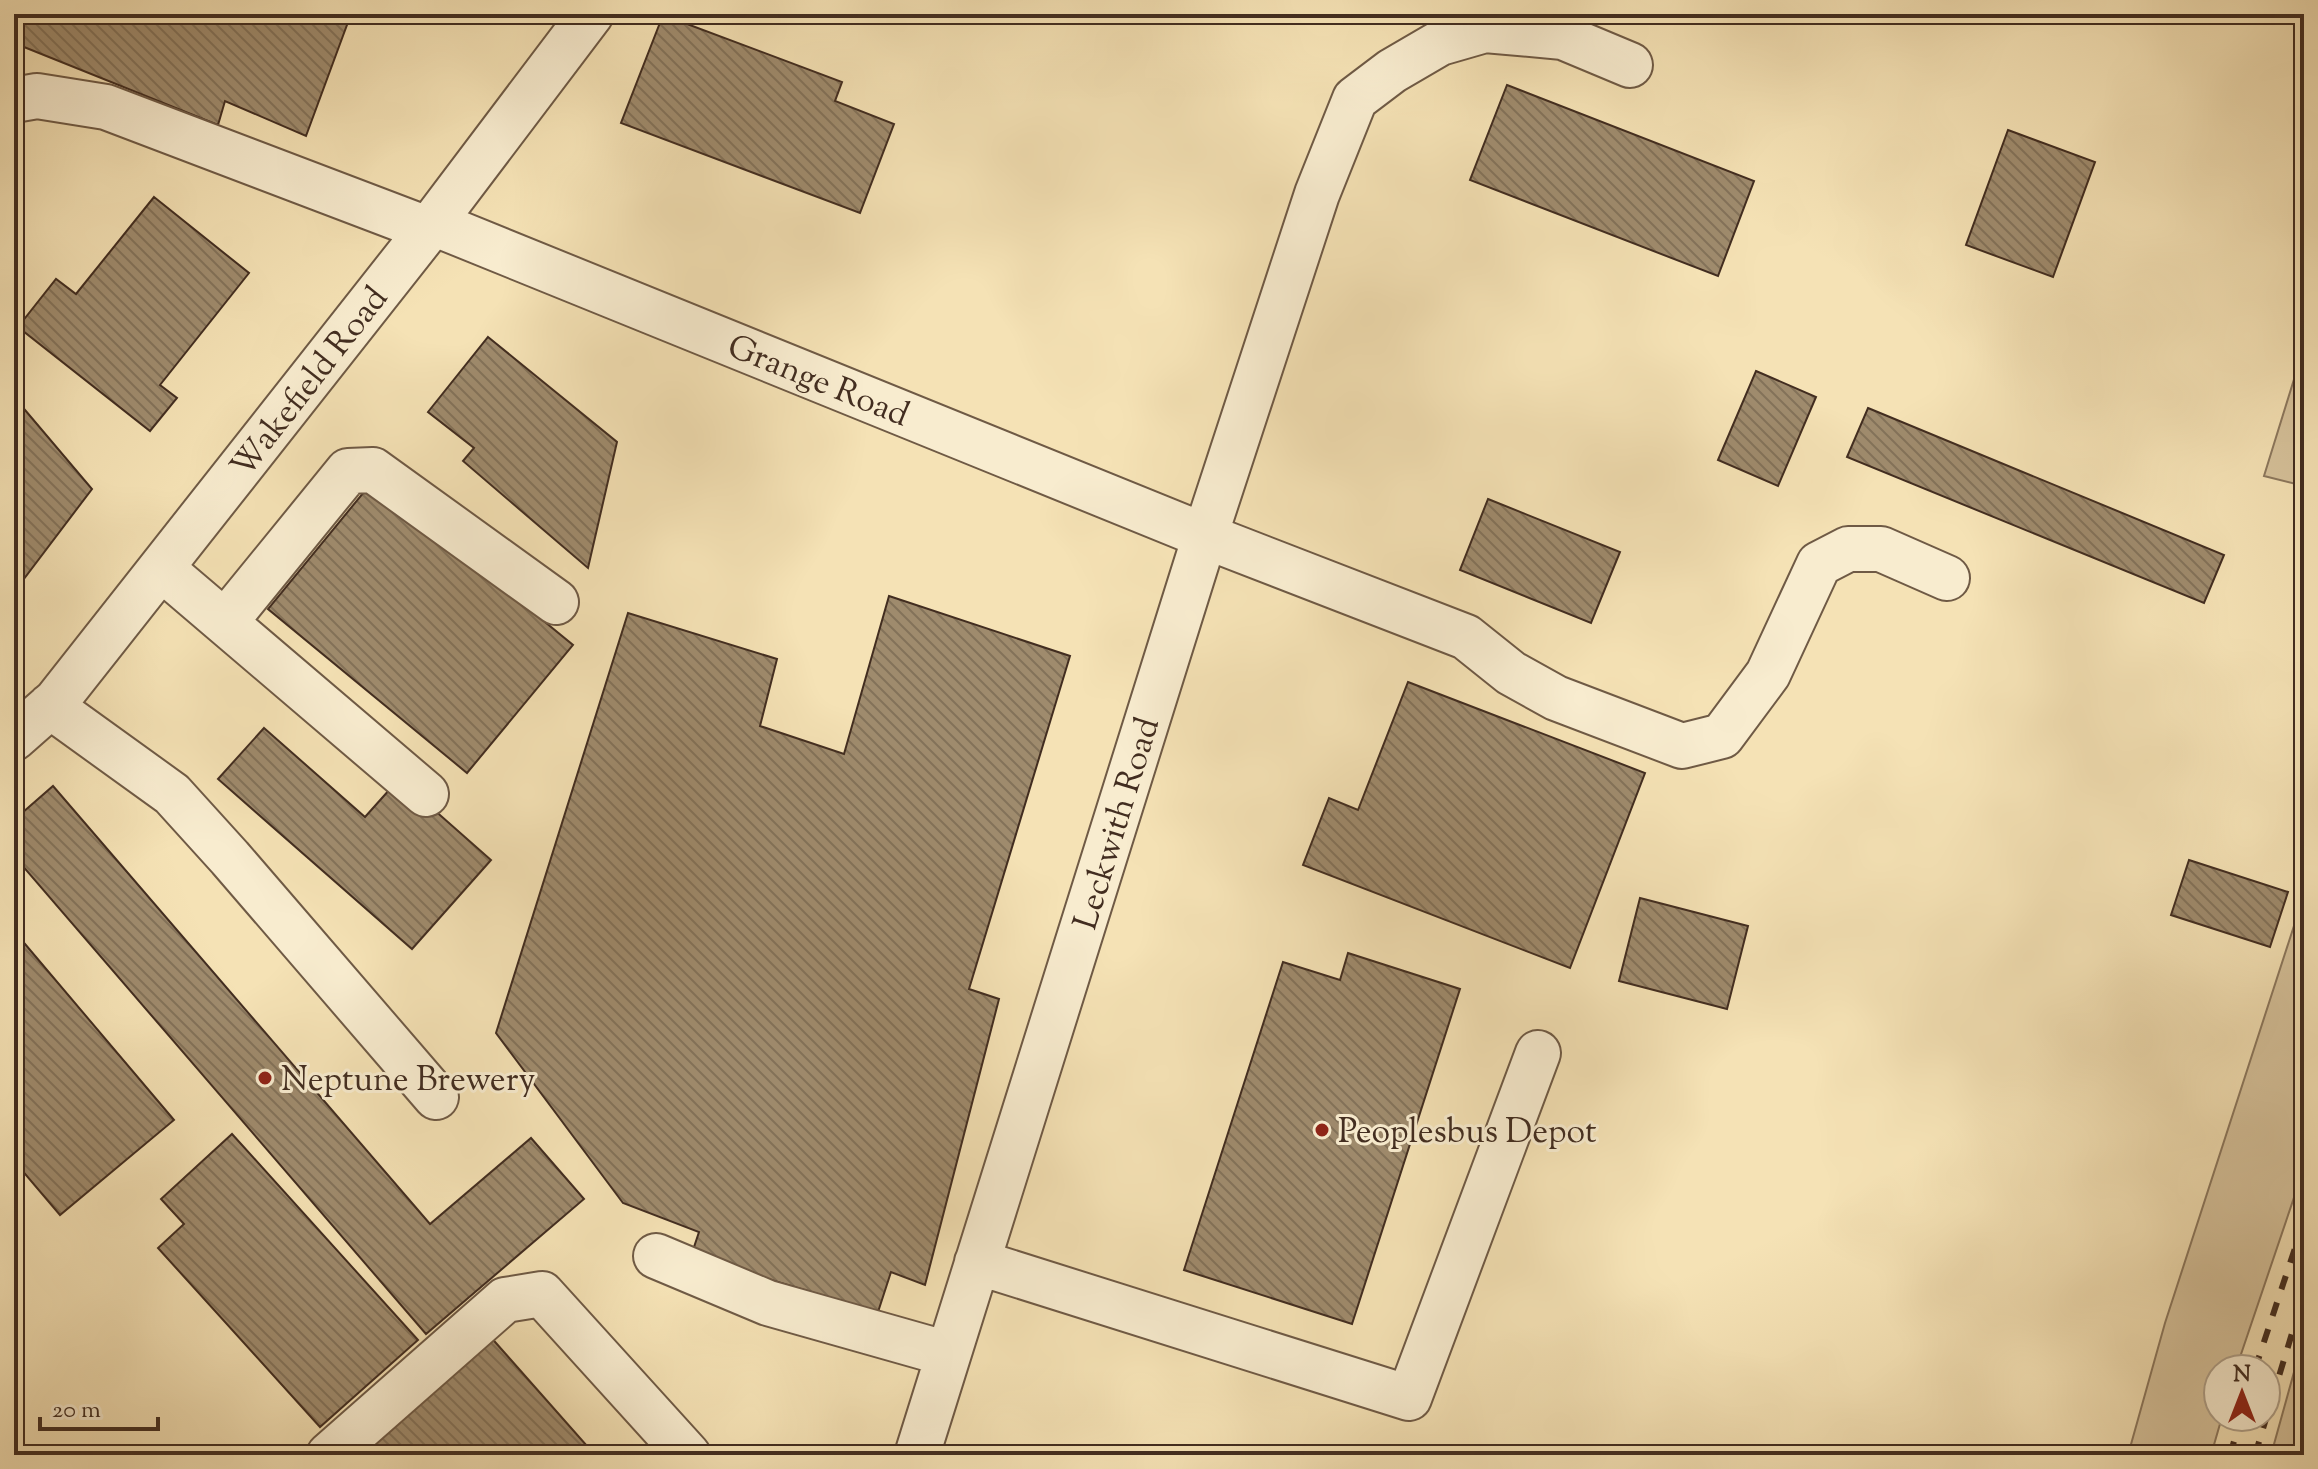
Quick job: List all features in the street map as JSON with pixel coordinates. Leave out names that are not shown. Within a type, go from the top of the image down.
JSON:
[{"type":"street","name":"Wakefield Road","points":[[14,738],[50,706],[161,568],[430,226],[591,14]]},
{"type":"street","name":"Leckwith Road","points":[[917,1455],[1205,536],[1317,194],[1355,99],[1392,71],[1440,43],[1485,30],[1563,37],[1630,65]]},
{"type":"street","name":"Grange Road","points":[[14,100],[37,96],[106,107],[430,226],[1466,637],[1511,673],[1556,698],[1682,746],[1722,736],[1768,674],[1819,564],[1848,549],[1881,549],[1947,578]]},
{"type":"street","points":[[225,622],[348,471],[373,470],[556,602]]},
{"type":"street","points":[[161,568],[426,794]]},
{"type":"street","points":[[50,706],[172,794],[436,1097]]},
{"type":"street","points":[[977,1262],[1409,1398],[1538,1053]]},
{"type":"street","points":[[656,1256],[768,1303],[948,1354]]},
{"type":"street","points":[[329,1455],[505,1300],[542,1294],[688,1455]]},
{"type":"shaded area","points":[[2304,347],[2304,486],[2264,476]]},
{"type":"shaded area","points":[[2304,895],[2304,1168],[2241,1353],[2202,1353],[2202,1433],[2217,1433],[2211,1455],[2128,1455],[2165,1323]]},
{"type":"shaded area","points":[[2304,1336],[2304,1455],[2271,1455],[2277,1433],[2282,1433],[2282,1415]]},
{"type":"building","points":[[14,14],[351,14],[306,136],[225,101],[218,125],[14,43]]},
{"type":"building","points":[[663,15],[842,82],[835,101],[894,124],[860,213],[621,123]]},
{"type":"building","points":[[1507,85],[1754,181],[1718,276],[1470,180]]},
{"type":"building","points":[[2008,130],[2095,162],[2053,277],[1966,245]]},
{"type":"building","points":[[154,197],[249,273],[160,385],[177,398],[150,431],[18,327],[56,279],[76,294]]},
{"type":"building","points":[[488,337],[617,442],[588,568],[463,461],[474,448],[428,412]]},
{"type":"building","points":[[1756,371],[1816,397],[1778,486],[1718,460]]},
{"type":"building","points":[[14,397],[92,489],[14,592]]},
{"type":"building","points":[[1868,408],[2224,555],[2204,603],[1847,457]]},
{"type":"building","points":[[373,481],[573,645],[467,773],[268,609]]},
{"type":"building","points":[[1488,499],[1620,552],[1591,623],[1460,570]]},
{"type":"building","points":[[889,596],[1070,656],[969,989],[999,999],[925,1285],[891,1272],[878,1312],[691,1256],[699,1232],[623,1203],[496,1033],[628,613],[777,659],[760,726],[844,754]]},
{"type":"building","points":[[1408,682],[1645,773],[1570,968],[1303,865],[1329,798],[1358,810]]},
{"type":"building","points":[[264,728],[365,817],[399,779],[491,860],[412,949],[218,779]]},
{"type":"building","points":[[53,786],[430,1224],[531,1138],[584,1199],[426,1334],[14,856],[14,820]]},
{"type":"building","points":[[2189,860],[2288,892],[2270,947],[2171,915]]},
{"type":"building","points":[[1640,898],[1748,926],[1727,1009],[1619,981]]},
{"type":"building","points":[[14,931],[174,1120],[60,1215],[14,1161]]},
{"type":"building","name":"Peoplesbus Depot","points":[[1348,953],[1460,989],[1352,1324],[1184,1270],[1283,962],[1340,980]]},
{"type":"building","points":[[232,1134],[418,1340],[320,1427],[158,1248],[184,1224],[161,1199]]},
{"type":"building","points":[[488,1334],[595,1455],[351,1455]]},
{"type":"railway","points":[[2260,1353],[2304,1221]]},
{"type":"railway","points":[[2255,1455],[2304,1294]]},
{"type":"railway","points":[[2230,1455],[2236,1433]]},
{"type":"place","name":"Neptune Brewery","points":[[265,1078]]},
{"type":"place","name":"Peoplesbus Depot","points":[[1322,1130]]}]
